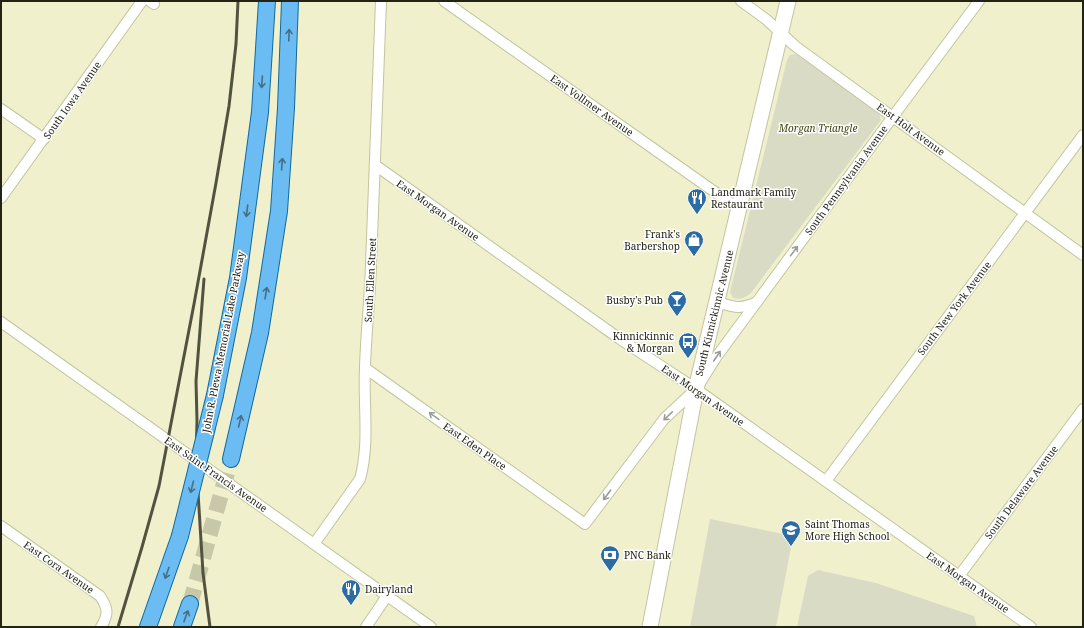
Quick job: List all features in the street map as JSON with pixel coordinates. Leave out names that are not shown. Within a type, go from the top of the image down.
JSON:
[{"type":"main road","name":"John R. Plewa Memorial Lake Parkway","points":[[148,627],[180,536],[215,395],[238,278],[260,112],[267,1]]},
{"type":"main road","points":[[231,459],[260,333],[279,211],[286,108],[290,1]]},
{"type":"main road","name":"South Kinnickinnic Avenue","points":[[650,627],[696,389],[788,1]]},
{"type":"main road","points":[[182,627],[190,604]]},
{"type":"street","name":"South Iowa Avenue","points":[[1,198],[142,1]]},
{"type":"street","name":"South Ellen Street","points":[[314,544],[360,479],[364,466],[366,448],[364,368],[371,267],[381,1]]},
{"type":"street","name":"East Vollmer Avenue","points":[[444,1],[739,209]]},
{"type":"street","name":"East Holt Avenue","points":[[741,1],[767,20],[795,46],[1083,255]]},
{"type":"street","name":"South Pennsylvania Avenue","points":[[585,524],[664,419],[696,389],[717,356],[979,1]]},
{"type":"street","points":[[1,109],[44,139]]},
{"type":"street","name":"South New York Avenue","points":[[826,481],[1083,136]]},
{"type":"street","name":"East Morgan Avenue","points":[[375,165],[620,339],[696,389],[1031,627]]},
{"type":"street","points":[[717,302],[741,307],[757,302]]},
{"type":"street","name":"East Saint Francis Avenue","points":[[1,322],[430,627]]},
{"type":"street","name":"East Eden Place","points":[[364,368],[585,524]]},
{"type":"street","name":"South Delaware Avenue","points":[[959,576],[1083,409]]},
{"type":"street","name":"East Cora Avenue","points":[[1,526],[100,596],[106,605],[106,614],[101,627]]},
{"type":"street","points":[[366,627],[387,596]]},
{"type":"green space","name":"Morgan Triangle","points":[[795,54],[879,114],[881,120],[751,293],[742,298],[733,298],[730,292],[787,60],[790,55]]},
{"type":"green space","points":[[710,519],[793,536],[776,627],[690,627]]},
{"type":"green space","points":[[818,570],[876,583],[974,616],[977,627],[797,627],[808,576]]},
{"type":"tunnel","points":[[190,604],[231,459]]},
{"type":"railway","points":[[118,627],[159,486],[194,304],[229,106],[236,44],[238,1]]},
{"type":"railway","points":[[204,279],[196,381],[196,460],[203,573],[210,627]]},
{"type":"place","name":"Landmark Family Restaurant","points":[[697,215]]},
{"type":"place","name":"Frank's Barbershop","points":[[694,257]]},
{"type":"place","name":"Busby's Pub","points":[[677,317]]},
{"type":"place","name":"Kinnickinnic & Morgan","points":[[688,359]]},
{"type":"place","name":"Saint Thomas More High School","points":[[791,547]]},
{"type":"place","name":"PNC Bank","points":[[610,572]]},
{"type":"place","name":"Dairyland","points":[[351,606]]}]
